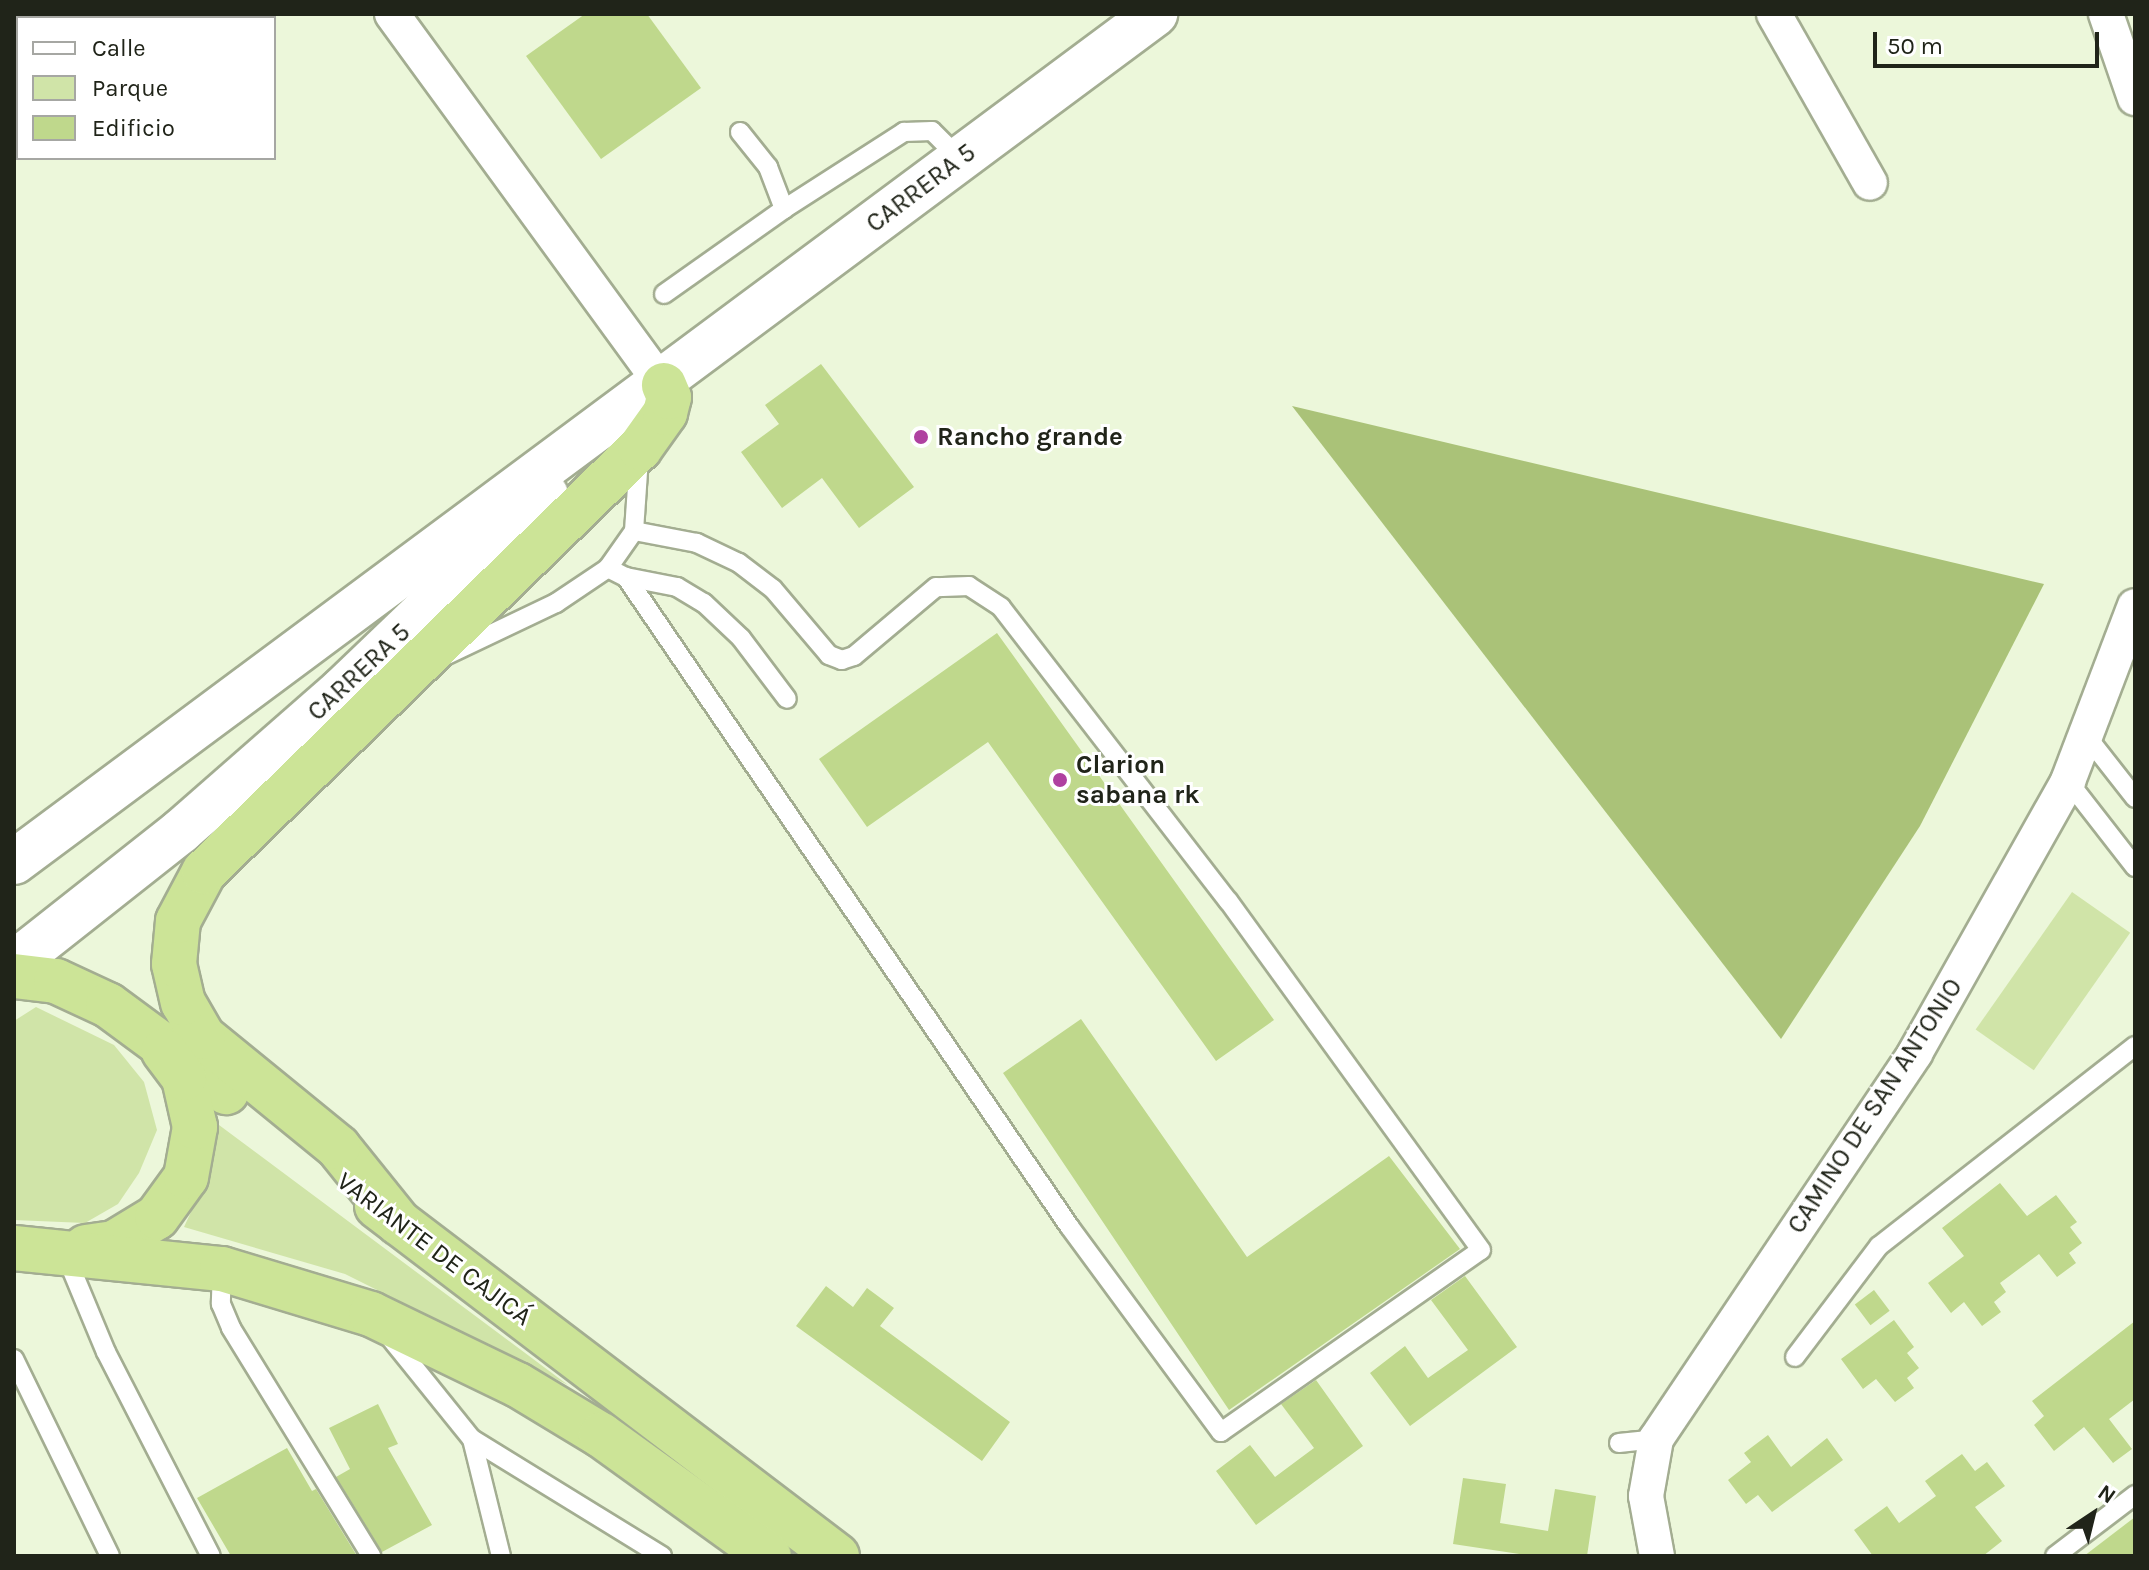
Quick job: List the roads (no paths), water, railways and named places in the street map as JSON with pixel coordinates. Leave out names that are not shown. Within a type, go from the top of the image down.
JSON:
[{"type":"highway","points":[[399,1223],[338,1147],[203,1037],[183,1003],[174,964],[178,921],[204,872],[398,679],[640,448],[665,413],[671,377]]},
{"type":"highway","name":"VARIANTE DE CAJICÁ","points":[[14,976],[56,981],[108,1005],[154,1037],[837,1556]]},
{"type":"highway","points":[[63,1250],[114,1243],[157,1217],[186,1177],[195,1127],[184,1078],[154,1037]]},
{"type":"highway","points":[[14,1248],[63,1250],[222,1269],[371,1314],[518,1385],[601,1435],[769,1556]]},
{"type":"main road","name":"CARRERA 5","points":[[14,862],[671,377],[1155,14]]},
{"type":"main road","name":"CARRERA 5","points":[[14,963],[181,831],[320,710],[671,377]]},
{"type":"street","points":[[392,14],[671,377]]},
{"type":"street","points":[[1774,14],[1870,183]]},
{"type":"street","points":[[2106,14],[2135,98]]},
{"type":"street","name":"CAMINO DE SAN ANTONIO","points":[[1657,1556],[1646,1496],[1656,1439],[1915,1053],[2068,781],[2088,738],[2135,606]]},
{"type":"lane","points":[[664,294],[784,209],[904,132],[932,131],[959,158]]},
{"type":"lane","points":[[740,132],[768,167],[784,209]]},
{"type":"lane","points":[[398,679],[556,603],[608,568],[634,531],[640,448]]},
{"type":"lane","points":[[626,577],[1069,1226],[1221,1432],[1481,1250],[1228,901],[1001,607],[969,586],[936,587],[854,656],[842,660],[829,655],[773,589],[739,563],[697,543],[634,531]]},
{"type":"lane","points":[[608,568],[626,577],[677,587],[704,603],[741,638],[787,699]]},
{"type":"lane","points":[[2088,738],[2135,798]]},
{"type":"lane","points":[[2068,781],[2135,867]]},
{"type":"lane","points":[[1795,1357],[1879,1246],[2135,1046]]},
{"type":"lane","points":[[63,1250],[106,1352],[211,1556]]},
{"type":"lane","points":[[222,1269],[221,1304],[231,1328],[371,1556]]},
{"type":"lane","points":[[371,1314],[472,1439],[662,1556]]},
{"type":"lane","points":[[14,1359],[110,1556]]},
{"type":"lane","points":[[472,1439],[501,1556]]},
{"type":"lane","points":[[1619,1443],[1656,1439]]},
{"type":"lane","points":[[2055,1556],[2135,1495]]},
{"type":"place","name":"Rancho grande","points":[[921,437]]},
{"type":"place","name":"Clarion sabana rk","points":[[1060,780]]}]
